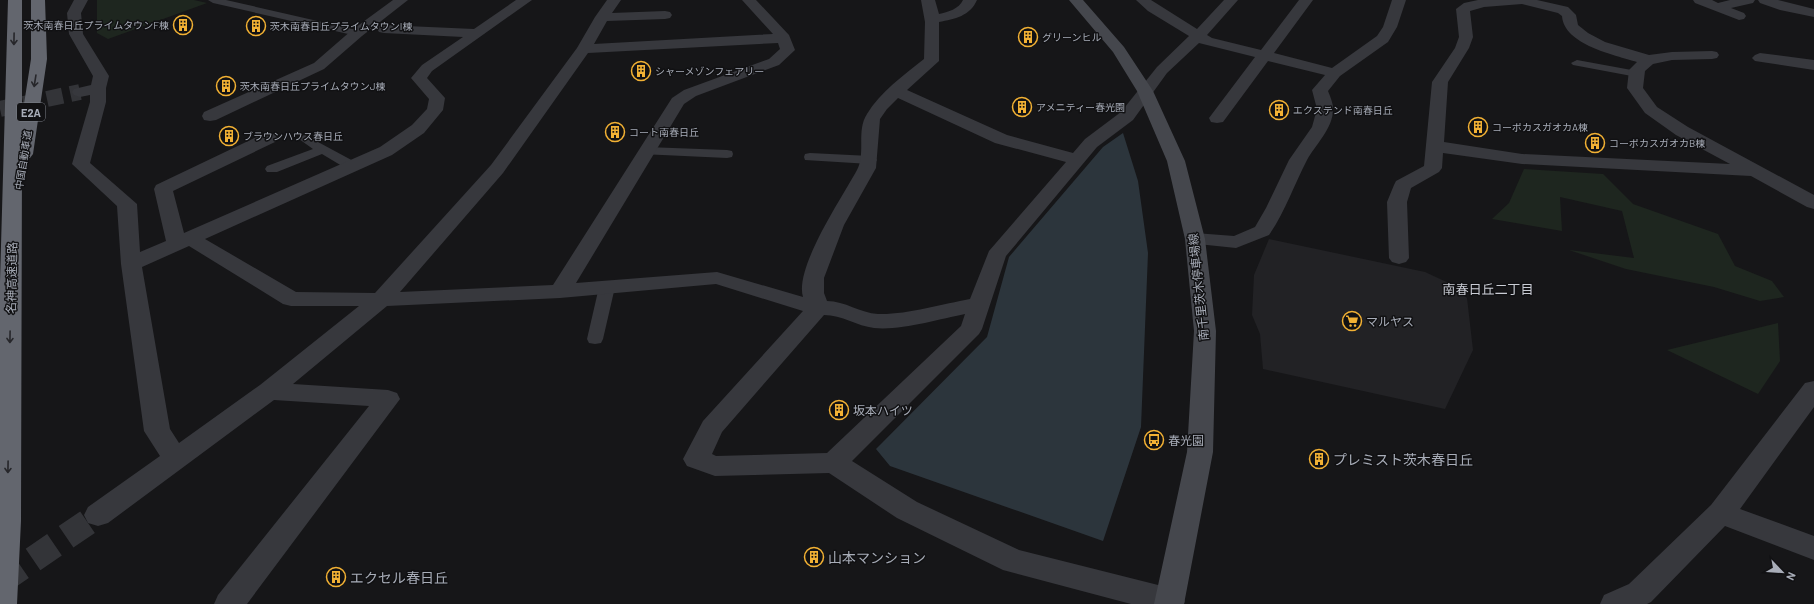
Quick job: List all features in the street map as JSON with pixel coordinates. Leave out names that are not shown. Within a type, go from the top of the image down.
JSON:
[{"type":"highway","name":"名神高速道路","points":[[2,604],[7,521],[15,0]]},
{"type":"highway","name":"中国自動車道","points":[[12,224],[39,59],[38,0]]},
{"type":"main road","name":"南千里茨木停車場線","points":[[1076,0],[1119,50],[1145,91],[1176,161],[1195,239],[1204,331],[1200,452],[1169,603]]},
{"type":"street","points":[[81,0],[74,14],[76,34],[101,76],[89,90],[98,102],[81,164],[127,204],[131,264],[157,431],[176,459]]},
{"type":"street","points":[[210,116],[319,66],[357,32],[401,0]]},
{"type":"street","points":[[131,264],[386,151],[418,129],[435,110],[437,98],[419,78],[427,68],[525,0]]},
{"type":"street","points":[[98,515],[269,391],[381,300],[497,170],[584,49],[602,17],[614,0]]},
{"type":"street","points":[[560,291],[678,101],[690,93],[774,62],[788,50],[784,38],[749,0]]},
{"type":"street","points":[[818,308],[813,293],[813,278],[834,225],[867,168],[870,160],[870,129],[872,118],[897,91],[931,61],[931,6],[928,0]]},
{"type":"street","points":[[931,20],[964,10],[969,5],[970,0]]},
{"type":"street","points":[[1143,0],[1198,36],[1207,40],[1335,73]]},
{"type":"street","points":[[834,463],[971,329],[996,255],[1076,159],[1091,143],[1127,116],[1162,70],[1198,36],[1231,0]]},
{"type":"street","points":[[1217,118],[1306,0]]},
{"type":"street","points":[[1195,239],[1236,242],[1262,231],[1276,208],[1298,160],[1320,127],[1325,109],[1320,90],[1335,73],[1383,39],[1390,27],[1399,0]]},
{"type":"street","points":[[1399,258],[1397,202],[1403,185],[1433,168],[1440,82],[1462,48],[1466,37],[1463,9],[1467,4],[1478,1],[1525,0],[1563,10],[1568,15],[1569,23],[1576,32],[1595,42],[1648,60],[1672,56],[1712,55]]},
{"type":"street","points":[[1700,0],[1739,16]]},
{"type":"street","points":[[1717,7],[1748,0]]},
{"type":"street","points":[[1765,0],[1785,7],[1814,13]]},
{"type":"street","points":[[602,17],[665,15]]},
{"type":"street","points":[[384,29],[476,33]]},
{"type":"street","points":[[584,49],[784,38]]},
{"type":"street","points":[[1760,58],[1814,65]]},
{"type":"street","points":[[1648,60],[1637,70],[1635,88],[1651,110],[1682,131],[1814,203]]},
{"type":"street","points":[[897,91],[1001,138],[1076,159]]},
{"type":"street","points":[[269,138],[163,189],[183,241],[291,299],[381,300],[560,291],[717,278],[818,308],[836,308],[874,321],[892,321],[979,304]]},
{"type":"street","points":[[1434,146],[1522,159],[1755,171]]},
{"type":"street","points":[[818,308],[712,427],[696,459],[715,466],[834,463],[907,510],[1013,561],[1169,603]]},
{"type":"street","points":[[1615,604],[1640,593],[1721,513],[1814,389]]},
{"type":"street","points":[[229,604],[388,399],[269,391]]},
{"type":"street","points":[[1721,513],[1814,548]]},
{"type":"lane","points":[[213,0],[232,2],[357,32]]},
{"type":"lane","points":[[1577,63],[1636,74]]},
{"type":"lane","points":[[305,139],[352,166]]},
{"type":"lane","points":[[272,169],[323,149]]},
{"type":"lane","points":[[646,151],[727,154]]},
{"type":"lane","points":[[810,157],[870,160]]},
{"type":"lane","points":[[595,339],[607,287]]},
{"type":"shaded area","points":[[97,0],[194,0],[207,3],[108,39],[97,33]]},
{"type":"shaded area","points":[[1123,133],[1138,181],[1148,253],[1141,427],[1103,541],[890,466],[876,449],[987,337],[1009,257],[1103,147]]},
{"type":"shaded area","points":[[1524,169],[1603,174],[1633,204],[1718,234],[1735,266],[1772,281],[1784,297],[1760,301],[1714,287],[1626,269],[1569,250],[1634,258],[1622,211],[1560,197],[1562,231],[1492,219],[1509,203]]},
{"type":"shaded area","points":[[1269,239],[1425,272],[1453,285],[1467,298],[1473,350],[1445,409],[1263,369],[1260,334],[1252,315],[1254,275]]},
{"type":"shaded area","points":[[1778,323],[1780,361],[1758,394],[1667,350]]},
{"type":"tunnel","points":[[0,109],[80,92]]},
{"type":"tunnel","points":[[0,582],[98,515]]},
{"type":"place","name":"茨木南春日丘プライムタウンF棟","points":[[183,25]]},
{"type":"place","name":"茨木南春日丘プライムタウンI棟","points":[[256,26]]},
{"type":"place","name":"グリーンヒル","points":[[1028,37]]},
{"type":"place","name":"シャーメゾンフェアリー","points":[[641,71]]},
{"type":"place","name":"茨木南春日丘プライムタウンJ棟","points":[[226,86]]},
{"type":"place","name":"アメニティー春光園","points":[[1022,107]]},
{"type":"place","name":"エクステンド南春日丘","points":[[1279,110]]},
{"type":"place","name":"コーポカスガオカA棟","points":[[1478,127]]},
{"type":"place","name":"コート南春日丘","points":[[615,132]]},
{"type":"place","name":"ブラウンハウス春日丘","points":[[229,136]]},
{"type":"place","name":"コーポカスガオカB棟","points":[[1595,143]]},
{"type":"place","name":"マルヤス","points":[[1352,321]]},
{"type":"place","name":"坂本ハイツ","points":[[839,410]]},
{"type":"place","name":"春光園","points":[[1154,440]]},
{"type":"place","name":"プレミスト茨木春日丘","points":[[1319,459]]},
{"type":"place","name":"山本マンション","points":[[814,557]]},
{"type":"place","name":"エクセル春日丘","points":[[336,577]]},
{"type":"district","name":"南春日丘二丁目","points":[[1488,289]]}]
